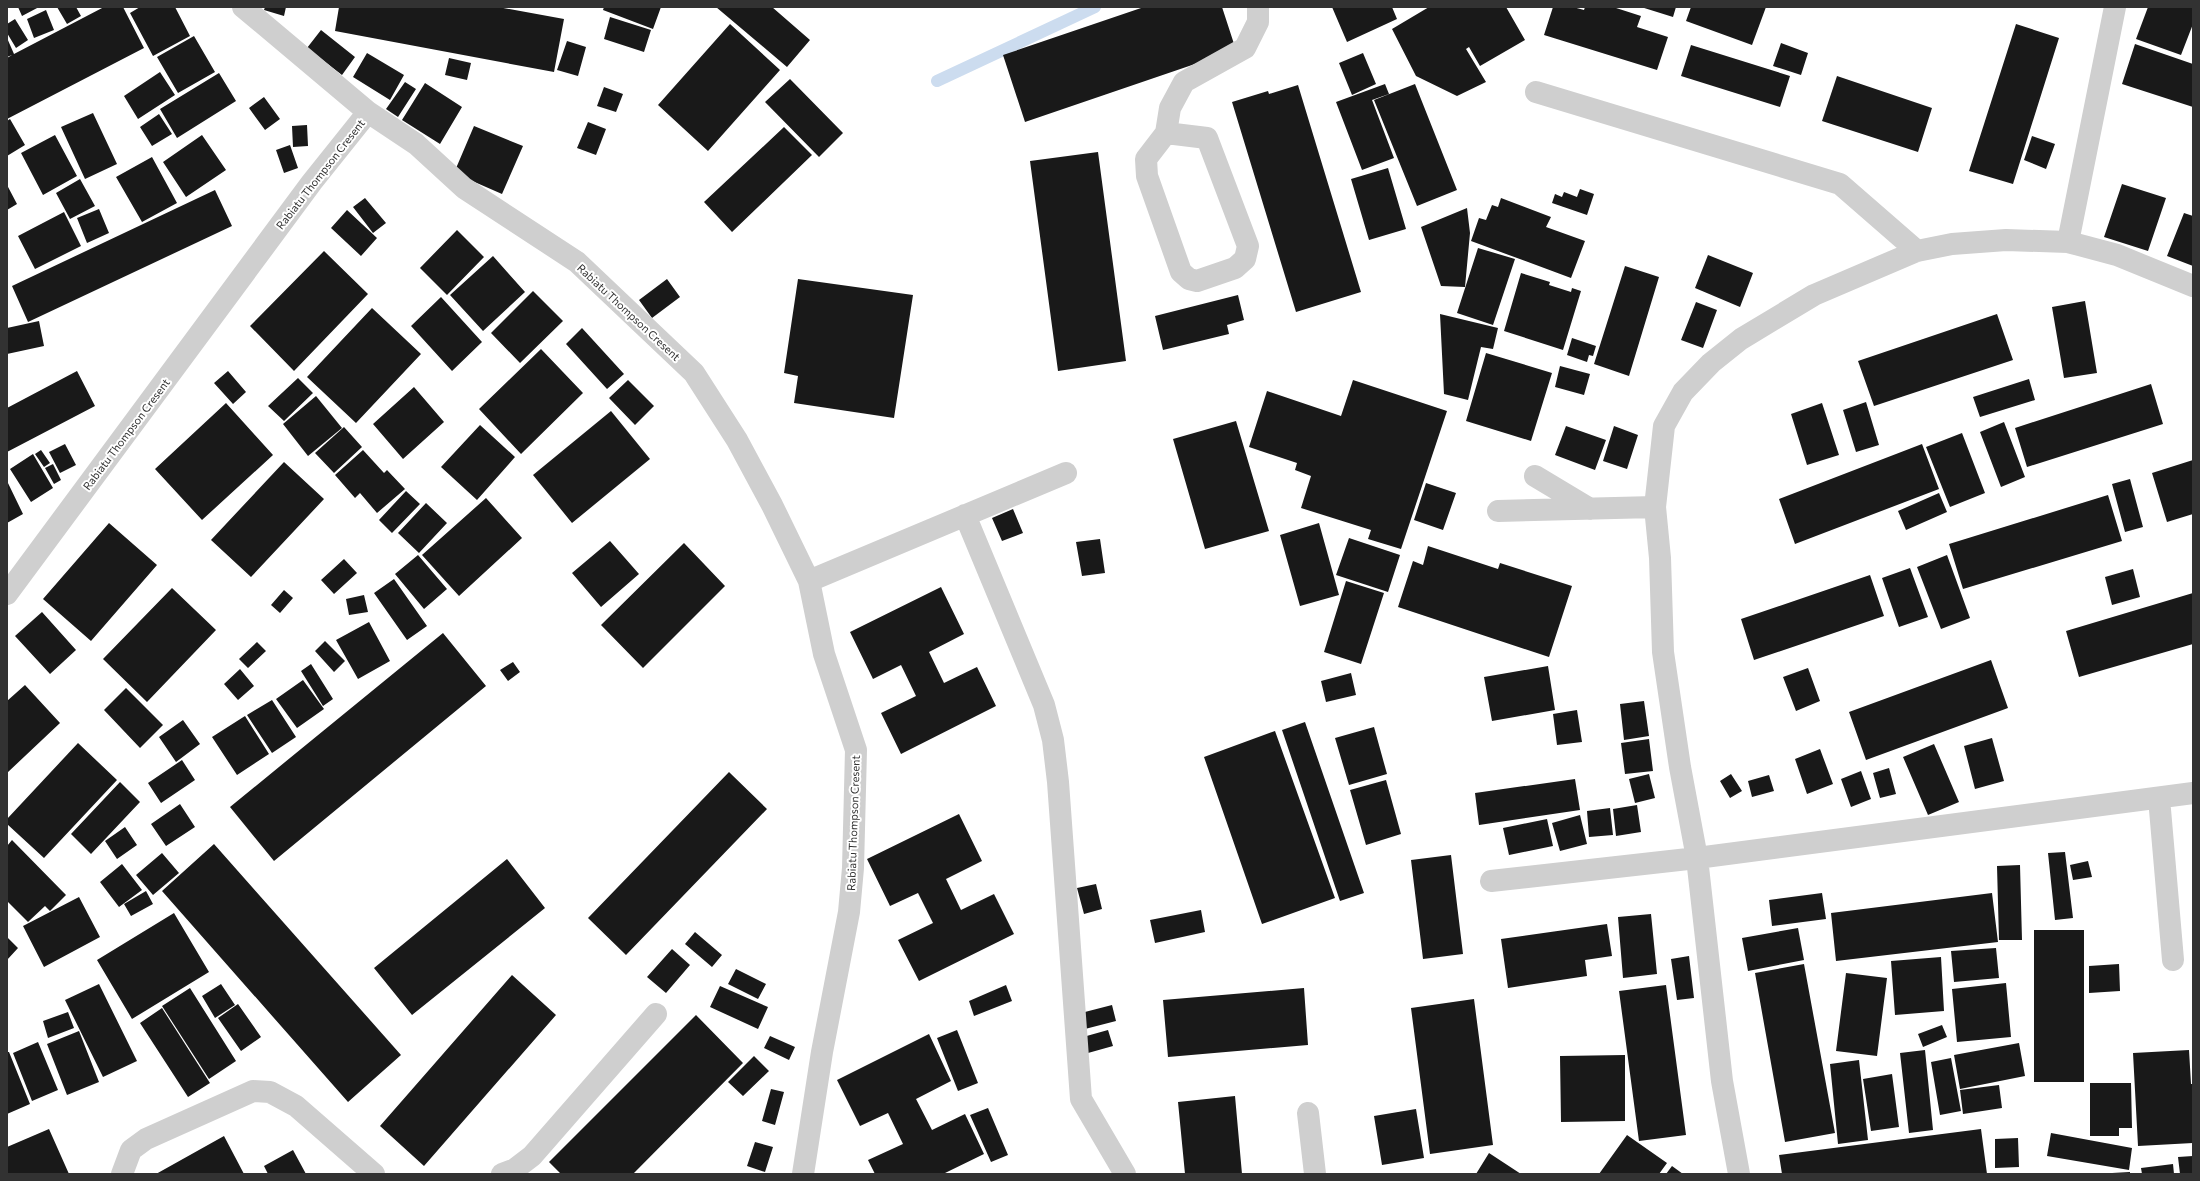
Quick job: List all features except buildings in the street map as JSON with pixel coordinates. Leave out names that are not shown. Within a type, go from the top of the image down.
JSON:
[{"type":"street","points":[[243,7],[368,112]]},
{"type":"street","points":[[1166,133],[1206,138],[1248,246],[1245,259],[1235,268],[1197,281],[1189,279],[1181,272],[1147,176],[1146,159],[1166,133],[1170,108],[1184,82],[1245,48],[1258,22],[1258,7]]},
{"type":"street","points":[[2068,242],[2115,7]]},
{"type":"street","points":[[1536,92],[1840,184],[1917,251]]},
{"type":"street","name":"Rabiatu Thompson Cresent","points":[[7,594],[312,182],[368,112],[416,144],[464,188],[577,262],[694,373],[737,440],[772,505],[809,581],[824,654],[856,750],[853,868],[849,912],[822,1052],[803,1174]]},
{"type":"street","points":[[1739,1174],[1722,1081],[1697,858],[1680,767],[1663,652],[1660,558],[1655,507],[1664,426],[1683,392],[1711,364],[1741,339],[1814,295],[1917,251],[1952,244],[2006,240],[2068,242],[2117,255],[2193,286]]},
{"type":"street","points":[[809,581],[1066,473]]},
{"type":"street","points":[[1536,476],[1590,509]]},
{"type":"street","points":[[1498,511],[1655,507]]},
{"type":"street","points":[[966,515],[1046,712],[1053,740],[1058,782],[1081,1099],[1124,1174]]},
{"type":"street","points":[[1491,882],[1697,858],[2193,793]]},
{"type":"street","points":[[2159,798],[2173,960]]},
{"type":"street","points":[[502,1174],[515,1169],[532,1156],[656,1014]]},
{"type":"street","points":[[122,1174],[131,1150],[146,1139],[253,1091],[270,1092],[296,1106],[374,1174]]},
{"type":"street","points":[[1308,1113],[1315,1174]]},
{"type":"waterway","points":[[937,81],[1095,7]]}]
